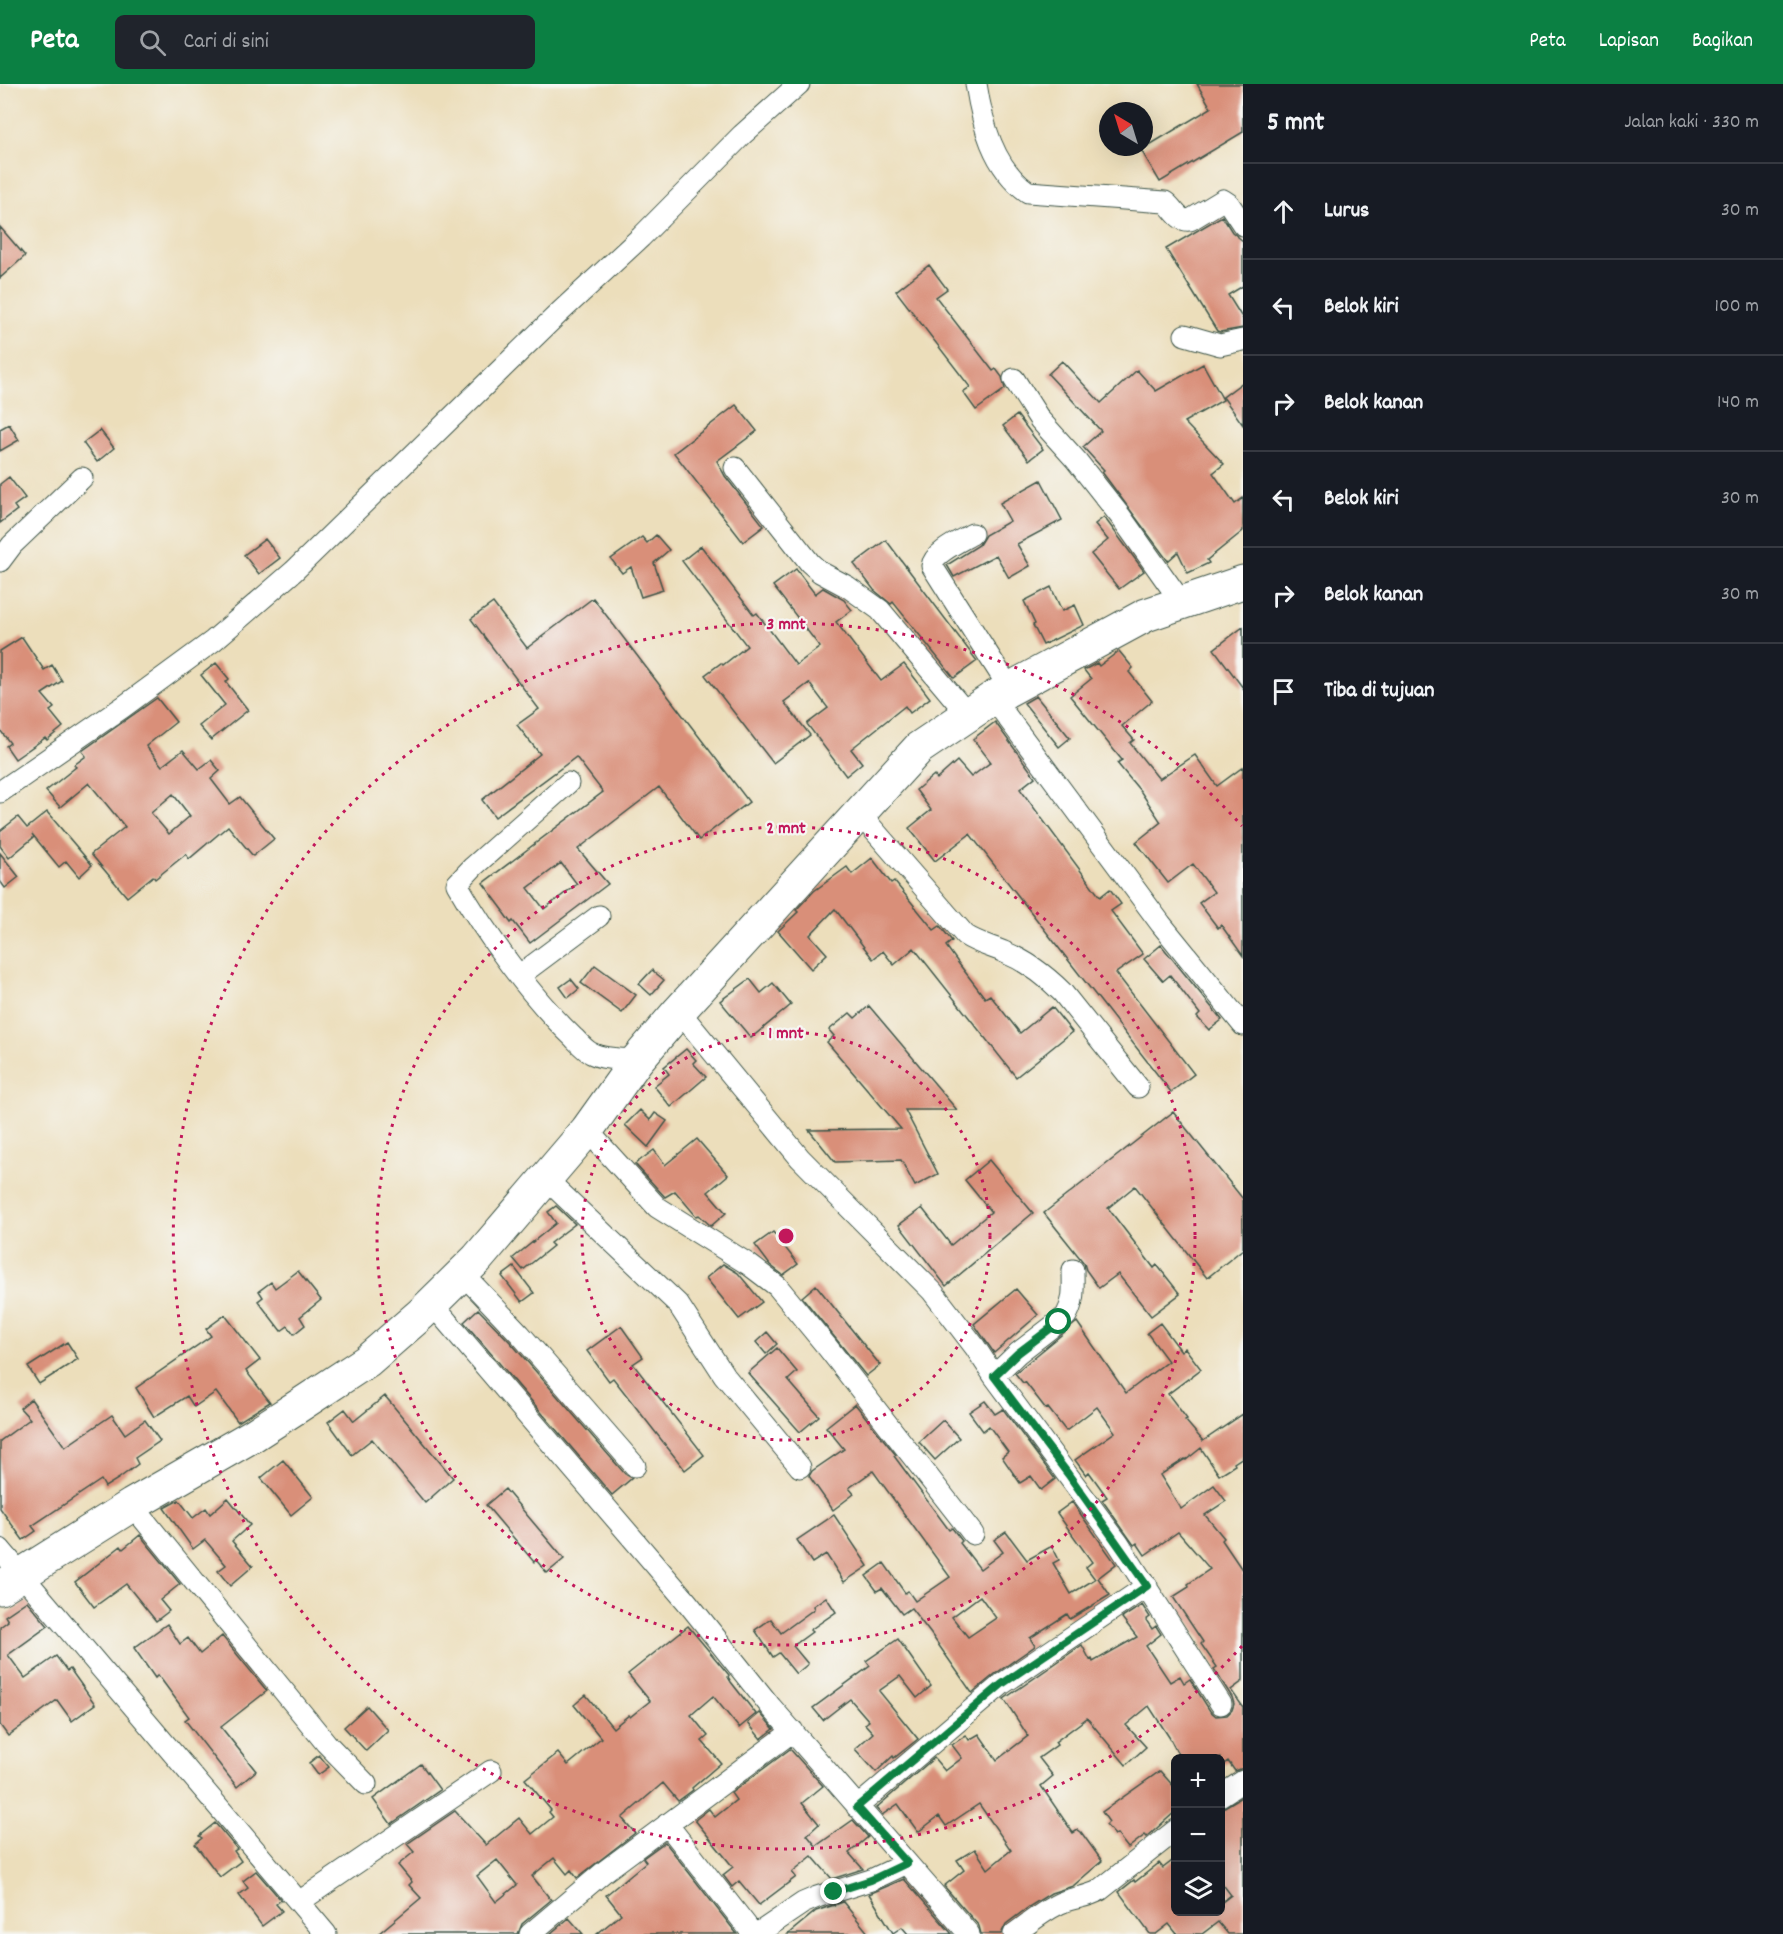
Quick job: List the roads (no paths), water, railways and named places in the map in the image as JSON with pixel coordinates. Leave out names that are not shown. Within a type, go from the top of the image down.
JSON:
[{"type":"highway","points":[[6,1570],[132,1505],[252,1436],[367,1361],[432,1304],[587,1130],[637,1060],[679,1011],[918,748],[990,701],[1146,615],[1243,582]]},
{"type":"street","points":[[0,792],[213,641],[294,571],[559,313],[641,237],[742,135],[799,84]]},
{"type":"street","points":[[976,84],[990,141],[1005,168],[1028,192],[1165,202],[1185,221],[1223,201],[1229,204],[1243,225]]},
{"type":"street","points":[[1185,335],[1220,345],[1243,340]]},
{"type":"street","points":[[1014,379],[1040,420],[1076,460],[1121,517],[1182,603]]},
{"type":"street","points":[[735,468],[810,563],[820,572],[848,587],[880,610],[990,701],[1161,924],[1243,1025]]},
{"type":"street","points":[[0,561],[12,546],[82,478]]},
{"type":"street","points":[[972,534],[937,556],[932,561],[932,566],[990,701]]},
{"type":"street","points":[[568,783],[473,867],[458,884],[520,975],[566,1030],[591,1053],[637,1060]]},
{"type":"street","points":[[859,813],[965,935],[974,941],[1005,952],[1050,980],[1138,1087]]},
{"type":"street","points":[[520,975],[598,916]]},
{"type":"street","points":[[679,1011],[800,1158],[932,1291],[1074,1482],[1147,1586],[1221,1704]]},
{"type":"street","points":[[587,1130],[657,1207],[748,1264],[777,1286],[974,1534]]},
{"type":"street","points":[[545,1178],[678,1304],[724,1375],[800,1467]]},
{"type":"street","points":[[994,1376],[1018,1353],[1066,1316],[1073,1299],[1073,1270]]},
{"type":"street","points":[[462,1273],[520,1334],[634,1466]]},
{"type":"street","points":[[432,1304],[687,1602],[857,1807],[969,1934]]},
{"type":"street","points":[[132,1505],[326,1743],[366,1784]]},
{"type":"street","points":[[6,1570],[299,1902],[320,1932]]},
{"type":"street","points":[[857,1807],[1002,1684],[1147,1586]]},
{"type":"street","points":[[530,1934],[605,1871],[793,1731]]},
{"type":"street","points":[[299,1902],[491,1771]]},
{"type":"street","points":[[1225,1793],[1243,1781]]},
{"type":"street","points":[[667,1824],[755,1934],[803,1903],[856,1886],[907,1863]]},
{"type":"street","points":[[1014,1934],[1051,1908],[1091,1895],[1106,1886],[1171,1834]]}]
